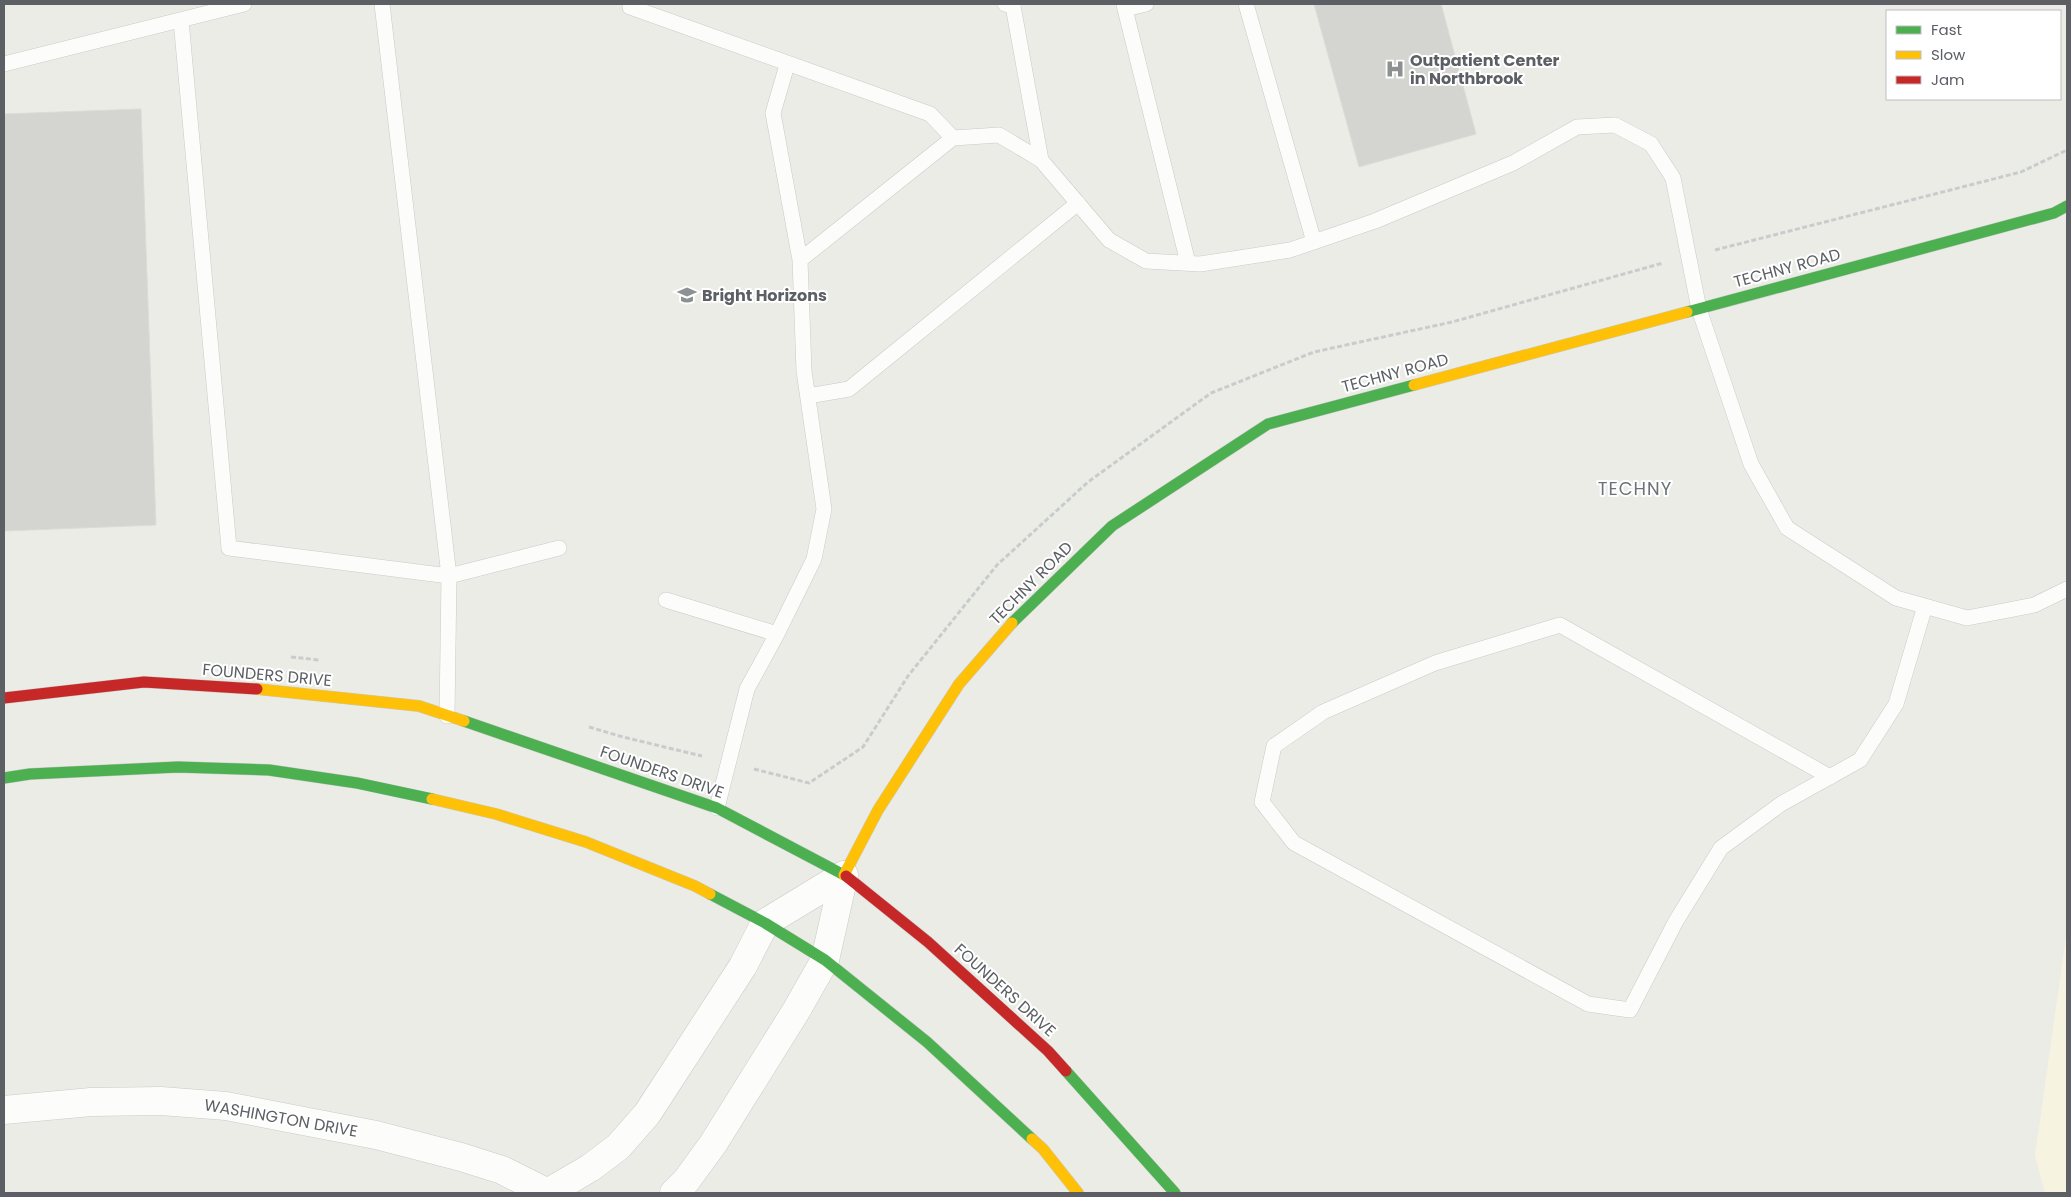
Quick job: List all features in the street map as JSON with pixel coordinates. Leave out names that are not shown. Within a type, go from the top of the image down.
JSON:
[{"type":"main road","name":"TECHNY ROAD","points":[[844,875],[878,810],[959,684],[1022,611],[1112,526],[1268,424],[2054,213],[2067,206]]},
{"type":"main road","name":"FOUNDERS DRIVE","points":[[4,698],[144,682],[265,690],[419,706],[717,808],[844,875],[928,942],[1048,1051],[1175,1193]]},
{"type":"main road","points":[[4,778],[30,774],[178,767],[269,770],[357,783],[496,814],[586,842],[695,886],[765,923],[825,960],[927,1042],[1036,1142],[1078,1193]]},
{"type":"street","points":[[547,1193],[590,1168],[618,1147],[647,1114],[743,966],[765,923],[844,875]]},
{"type":"street","points":[[674,1193],[686,1181],[713,1144],[796,1011],[825,960],[844,875]]},
{"type":"street","name":"WASHINGTON DRIVE","points":[[4,1110],[91,1102],[161,1100],[226,1106],[376,1135],[461,1157],[502,1170],[547,1193]]},
{"type":"lane","points":[[4,64],[244,4]]},
{"type":"lane","points":[[382,4],[448,576],[447,716]]},
{"type":"lane","points":[[630,4],[630,7],[930,114],[953,138]]},
{"type":"lane","points":[[1006,4],[1013,6],[1041,160]]},
{"type":"lane","points":[[1146,4],[1125,6],[1188,263]]},
{"type":"lane","points":[[1246,4],[1314,242]]},
{"type":"lane","points":[[181,20],[229,548],[448,576],[559,548]]},
{"type":"lane","points":[[717,808],[747,688],[777,634],[814,559],[824,509],[804,371],[800,260],[773,112],[788,64]]},
{"type":"lane","points":[[800,260],[953,138],[999,135],[1041,160],[1109,240],[1146,261],[1200,264],[1290,250],[1314,242],[1375,221],[1514,163],[1576,127],[1615,125],[1651,144],[1673,178],[1699,308],[1751,464],[1787,528],[1896,598],[1967,618],[2034,605],[2067,589]]},
{"type":"lane","points":[[808,396],[849,389],[1078,203]]},
{"type":"lane","points":[[666,600],[777,634]]},
{"type":"lane","points":[[1830,777],[1560,625],[1435,663],[1324,712],[1274,746],[1262,802],[1294,843],[1588,1004],[1630,1010],[1676,921],[1721,848],[1781,804],[1830,777],[1860,760],[1896,704],[1925,606]]},
{"type":"path","points":[[586,726],[809,783],[863,747],[908,676],[997,564],[1088,482],[1211,392],[1314,352],[1452,322],[1688,256],[2021,172],[2067,150]]},
{"type":"path","points":[[284,657],[303,657],[322,661]]},
{"type":"shaded area","points":[[2067,930],[2067,1193],[2045,1193],[2035,1156]]},
{"type":"building","name":"Outpatient Center in Northbrook","points":[[1314,4],[1441,4],[1476,134],[1359,167]]},
{"type":"building","points":[[141,109],[156,525],[4,531],[4,114]]},
{"type":"traffic: fast","points":[[1687,312],[2054,213],[2067,206]]},
{"type":"traffic: fast","points":[[1012,623],[1112,526],[1268,424],[1414,385]]},
{"type":"traffic: fast","points":[[464,721],[717,808],[846,876]]},
{"type":"traffic: fast","points":[[4,778],[30,774],[178,767],[269,770],[357,783],[432,799]]},
{"type":"traffic: fast","points":[[710,894],[765,923],[825,960],[927,1042],[1032,1139]]},
{"type":"traffic: fast","points":[[1066,1071],[1175,1193]]},
{"type":"traffic: slow","points":[[1414,385],[1687,312]]},
{"type":"traffic: slow","points":[[844,875],[878,810],[959,684],[1012,623]]},
{"type":"traffic: slow","points":[[257,689],[419,706],[464,721]]},
{"type":"traffic: slow","points":[[432,799],[496,814],[586,842],[695,886],[710,894]]},
{"type":"traffic: slow","points":[[1032,1139],[1043,1149],[1078,1193]]},
{"type":"traffic: jam","points":[[4,698],[144,682],[257,689]]},
{"type":"traffic: jam","points":[[846,876],[928,942],[1048,1051],[1066,1071]]},
{"type":"place","name":"Outpatient Center in Northbrook","points":[[1395,69]]},
{"type":"place","name":"Bright Horizons","points":[[687,295]]},
{"type":"district","name":"TECHNY","points":[[1635,488]]}]
